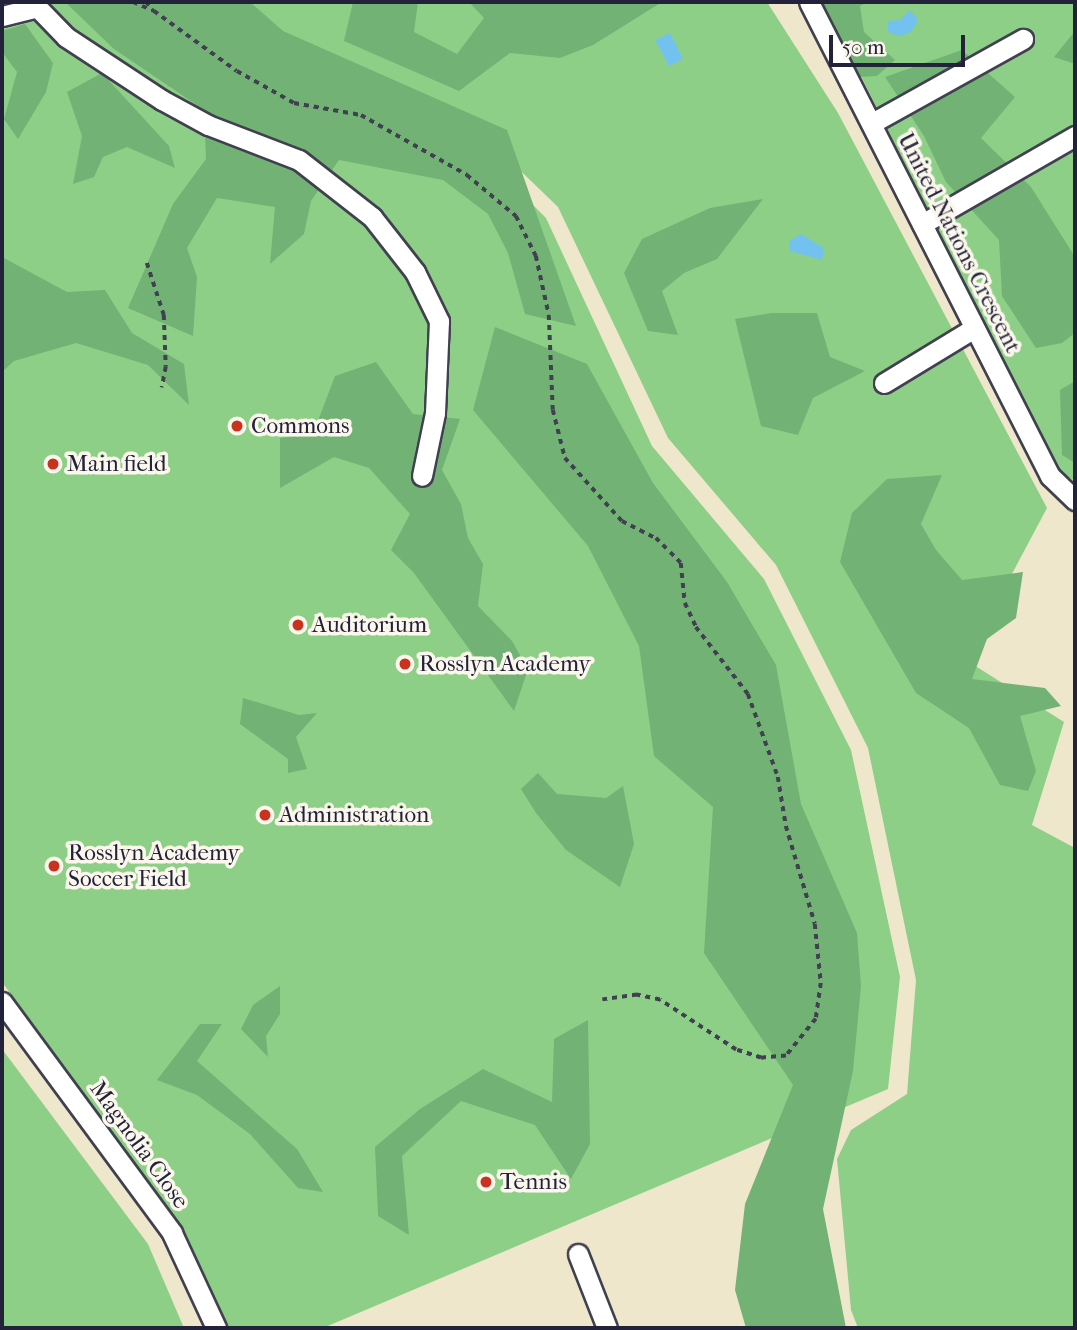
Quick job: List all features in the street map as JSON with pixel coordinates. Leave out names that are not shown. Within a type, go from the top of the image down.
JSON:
[{"type":"street","name":"United Nations Crescent","points":[[809,2],[1050,476],[1075,500]]},
{"type":"street","points":[[2,16],[37,7],[66,37],[162,100],[208,125],[299,160],[372,217],[415,272],[439,321],[435,413],[422,476]]},
{"type":"street","points":[[872,123],[1023,39]]},
{"type":"street","points":[[922,224],[1075,136]]},
{"type":"street","points":[[884,383],[974,328]]},
{"type":"street","name":"Magnolia Close","points":[[2,1002],[173,1233],[216,1328]]},
{"type":"street","points":[[578,1254],[607,1328]]},
{"type":"path","points":[[133,2],[154,11]]},
{"type":"path","points":[[146,2],[154,11],[237,71],[295,103],[361,115],[467,174],[516,216],[536,256],[549,315],[553,410],[565,458],[598,499],[622,521],[656,538],[681,563],[685,603],[696,626],[748,694],[778,777],[786,826],[815,924],[821,983],[816,1019],[786,1056],[761,1059],[736,1050],[660,1000],[636,995],[602,999]]},
{"type":"path","points":[[147,263],[164,315],[166,367],[162,387]]},
{"type":"green space","name":"Rosslyn Academy","points":[[2,2],[178,2],[497,169],[546,218],[652,446],[764,579],[851,750],[900,977],[888,1089],[323,1328],[227,1328],[180,1225],[2,982]]},
{"type":"green space","points":[[65,2],[250,2],[283,31],[507,130],[576,326],[525,314],[508,253],[488,214],[443,180],[339,160],[311,201],[304,234],[270,264],[275,207],[217,198],[187,248],[197,277],[193,336],[128,308],[173,204],[206,159],[204,110],[114,49]]},
{"type":"green space","points":[[214,2],[767,2],[838,113],[1047,508],[966,660],[1064,722],[1032,825],[1075,848],[1075,1328],[858,1328],[851,1310],[837,1159],[851,1130],[907,1094],[916,980],[868,748],[776,565],[668,438],[558,207],[503,154]]},
{"type":"green space","points":[[353,2],[418,2],[414,32],[457,54],[484,18],[469,2],[662,2],[593,45],[560,58],[510,53],[459,91],[344,41]]},
{"type":"green space","points":[[816,2],[867,2],[860,6],[864,32],[895,60],[877,76],[857,77]]},
{"type":"green space","points":[[824,2],[1075,2],[1075,481],[1059,472]]},
{"type":"green space","points":[[25,24],[53,63],[46,92],[18,139],[4,119],[17,72],[2,52],[2,31]]},
{"type":"green space","points":[[1075,31],[1075,64],[1054,57]]},
{"type":"green space","points":[[962,50],[1015,97],[981,138],[1031,187],[1075,257],[1075,333],[1062,343],[1036,348],[1002,296],[999,240],[946,182],[924,136],[885,77]]},
{"type":"green space","points":[[102,73],[169,146],[175,168],[127,147],[103,157],[94,177],[73,184],[82,136],[67,92]]},
{"type":"green space","points":[[763,199],[717,259],[684,273],[662,291],[678,335],[648,331],[624,273],[642,239],[710,208]]},
{"type":"green space","points":[[2,257],[67,292],[105,290],[132,333],[184,364],[189,405],[148,365],[76,343],[14,361],[2,372]]},
{"type":"green space","points":[[772,313],[817,313],[830,357],[865,371],[813,398],[798,435],[761,426],[735,319]]},
{"type":"green space","points":[[495,327],[587,364],[653,483],[727,582],[776,665],[801,804],[857,933],[861,986],[853,1071],[823,1209],[846,1328],[746,1328],[735,1290],[745,1204],[793,1085],[704,953],[713,807],[654,756],[639,646],[588,546],[473,410]]},
{"type":"green space","points":[[376,362],[413,414],[460,419],[442,470],[461,504],[468,538],[483,564],[478,606],[512,641],[528,669],[514,711],[414,573],[391,550],[410,514],[369,468],[334,457],[280,488],[280,438],[313,434],[335,376]]},
{"type":"green space","points":[[1075,381],[1075,463],[1062,455],[1060,390]]},
{"type":"green space","points":[[942,475],[921,524],[936,550],[962,580],[1023,572],[1016,618],[987,639],[972,679],[1045,688],[1061,706],[1020,716],[1036,771],[1028,791],[1000,785],[969,728],[916,693],[840,562],[852,513],[887,479]]},
{"type":"green space","points":[[243,698],[299,715],[317,713],[296,737],[307,769],[288,773],[288,759],[240,724]]},
{"type":"green space","points":[[538,773],[557,794],[606,798],[623,786],[634,844],[620,887],[566,850],[536,813],[521,789]]},
{"type":"green space","points":[[280,986],[280,1014],[266,1036],[268,1057],[241,1029],[253,1005]]},
{"type":"green space","points":[[588,1020],[590,1144],[571,1179],[535,1125],[461,1101],[402,1156],[409,1235],[378,1216],[375,1147],[420,1109],[483,1069],[552,1102],[554,1039]]},
{"type":"green space","points":[[200,1024],[222,1024],[197,1061],[297,1149],[323,1192],[298,1188],[250,1134],[197,1095],[157,1080]]},
{"type":"green space","points":[[2,1049],[148,1244],[184,1328],[2,1328]]},
{"type":"water","points":[[910,10],[918,20],[911,32],[900,36],[888,32],[888,21],[900,20]]},
{"type":"water","points":[[670,33],[683,59],[669,66],[655,40]]},
{"type":"water","points":[[801,234],[824,248],[822,260],[790,251],[789,241]]},
{"type":"place","name":"Commons","points":[[237,426]]},
{"type":"place","name":"Main field","points":[[53,464]]},
{"type":"place","name":"Auditorium","points":[[298,625]]},
{"type":"place","name":"Rosslyn Academy","points":[[405,664]]},
{"type":"place","name":"Administration","points":[[265,815]]},
{"type":"place","name":"Rosslyn Academy Soccer Field","points":[[54,866]]},
{"type":"place","name":"Tennis","points":[[486,1182]]}]
